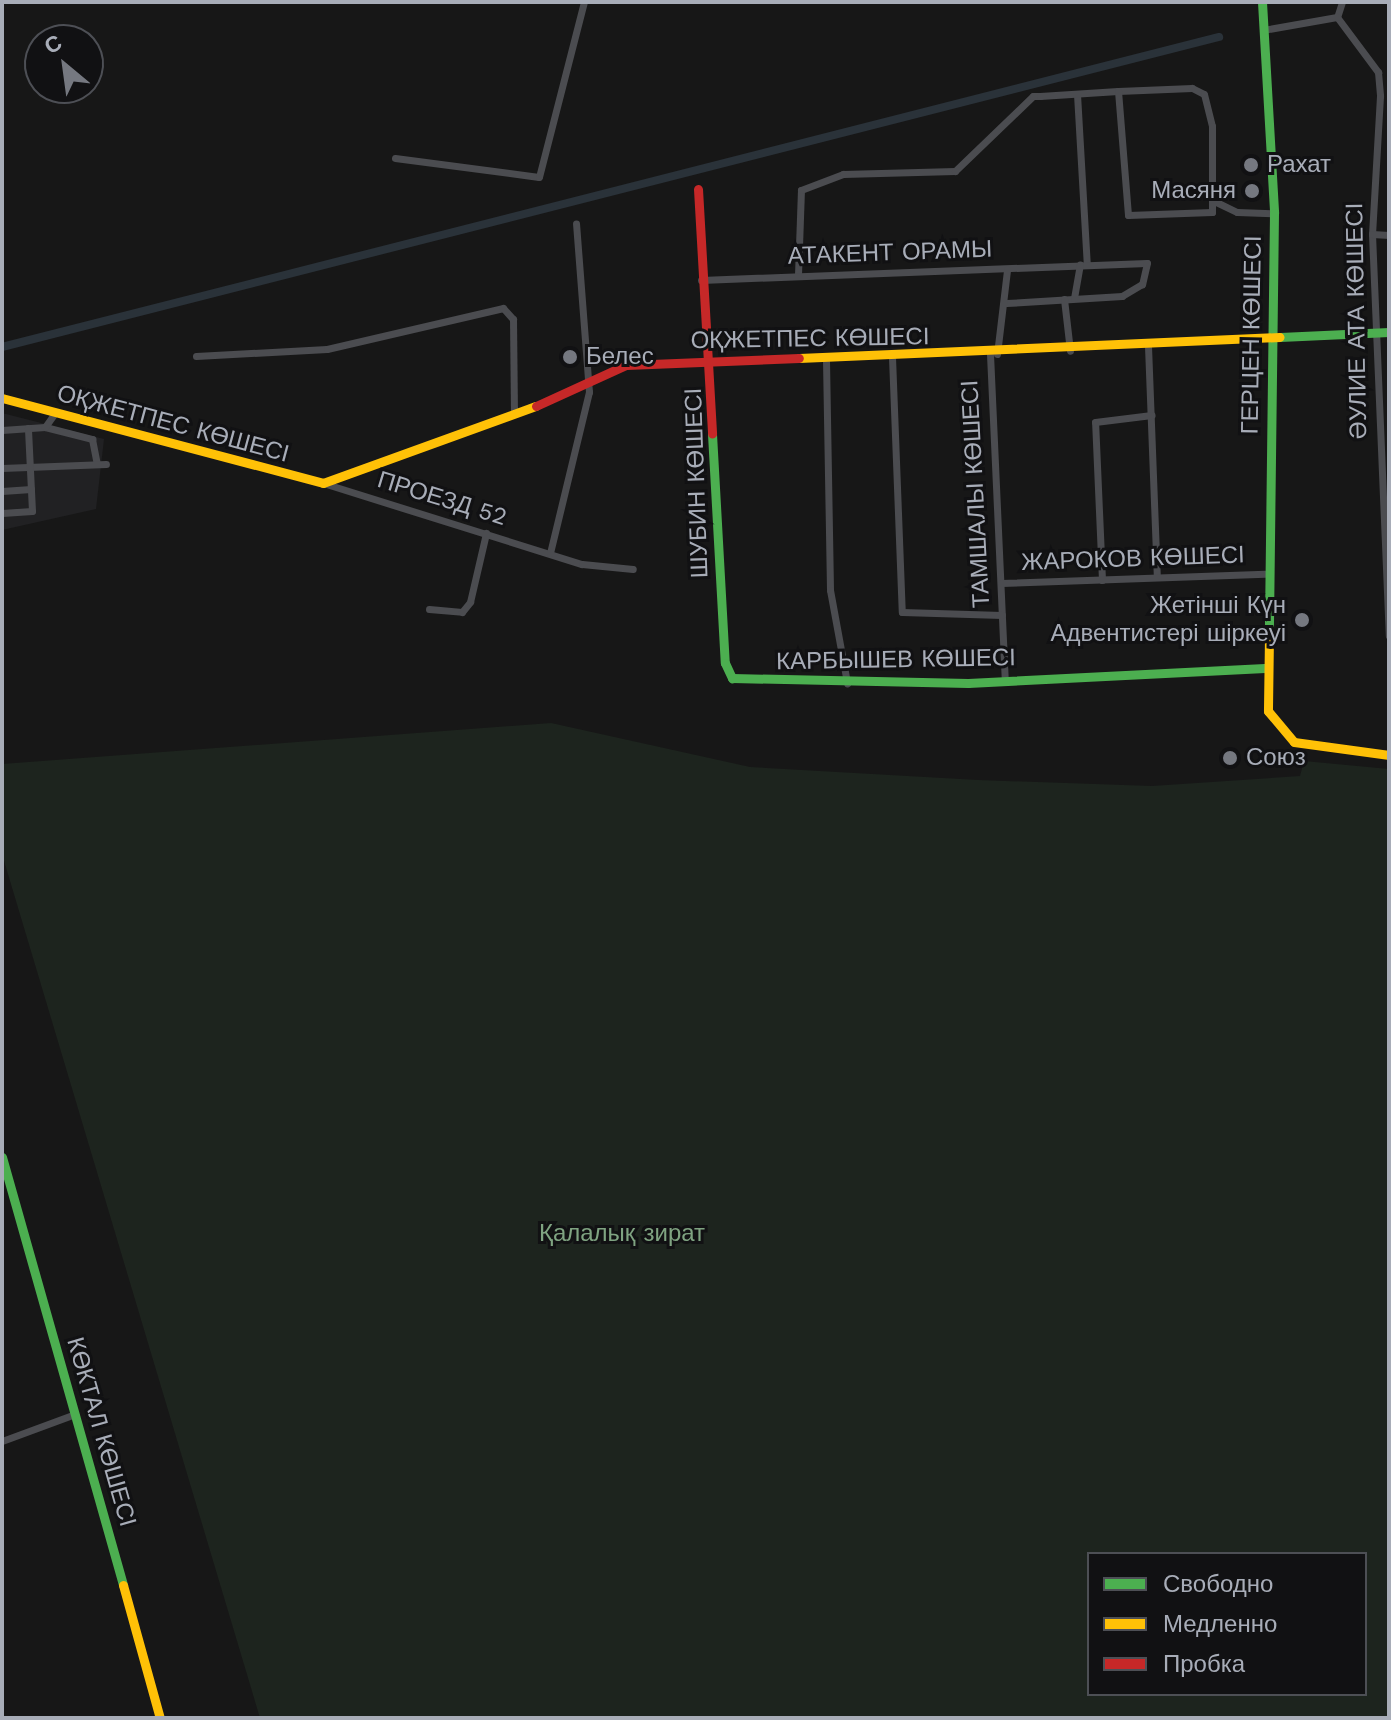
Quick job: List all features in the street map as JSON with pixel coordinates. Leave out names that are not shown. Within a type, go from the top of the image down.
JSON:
[{"type":"street","points":[[395,158],[539,177],[584,2]]},
{"type":"street","name":"ГЕРЦЕН КӨШЕСІ","points":[[1262,2],[1274,213],[1265,668]]},
{"type":"street","points":[[1263,30],[1337,17],[1342,2]]},
{"type":"street","name":"ӘУЛИЕ АТА КӨШЕСІ","points":[[1337,17],[1378,72],[1372,234],[1389,636]]},
{"type":"street","points":[[798,275],[796,200],[811,183],[843,174],[955,171],[1022,102],[1077,94],[1118,91],[1192,88],[1209,98],[1212,212],[1128,215],[1118,91]]},
{"type":"street","points":[[1006,303],[1074,298],[1083,265],[1077,94]]},
{"type":"street","name":"ШУБИН КӨШЕСІ","points":[[698,189],[701,280],[712,361],[725,663],[732,678]]},
{"type":"street","points":[[1214,201],[1237,212],[1274,213]]},
{"type":"street","points":[[550,553],[590,381],[576,224]]},
{"type":"street","points":[[1372,234],[1389,235]]},
{"type":"street","name":"АТАКЕНТ ОРАМЫ","points":[[701,280],[1147,263],[1142,284],[1122,296],[1074,298]]},
{"type":"street","name":"ТАМШАЛЫ КӨШЕСІ","points":[[1005,679],[994,354],[1006,303],[1007,270]]},
{"type":"street","points":[[1064,299],[1070,351]]},
{"type":"street","points":[[196,356],[327,349],[503,308],[513,319],[514,412]]},
{"type":"street","name":"ОҚЖЕТПЕС КӨШЕСІ","points":[[2,398],[323,483],[514,412],[590,381],[615,366],[1070,351],[1389,332]]},
{"type":"street","points":[[1148,346],[1157,577]]},
{"type":"street","points":[[892,357],[902,612],[1002,615]]},
{"type":"street","points":[[826,360],[830,590],[847,683]]},
{"type":"street","points":[[45,427],[54,414]]},
{"type":"street","points":[[1102,580],[1095,422],[1152,415]]},
{"type":"street","points":[[2,430],[45,427],[92,439],[97,464]]},
{"type":"street","points":[[2,513],[32,511],[28,428]]},
{"type":"street","points":[[2,468],[106,464]]},
{"type":"street","name":"ПРОЕЗД 52","points":[[323,483],[550,553],[633,569]]},
{"type":"street","points":[[2,491],[31,489]]},
{"type":"street","points":[[429,609],[462,612],[470,602],[486,533]]},
{"type":"street","name":"ЖАРОКОВ КӨШЕСІ","points":[[1001,583],[1265,574]]},
{"type":"street","points":[[1265,668],[1268,711],[1286,738],[1389,755]]},
{"type":"street","name":"КАРБЫШЕВ КӨШЕСІ","points":[[732,678],[847,683],[1265,668]]},
{"type":"street","name":"КӨКТАЛ КӨШЕСІ","points":[[2,1157],[160,1718]]},
{"type":"street","points":[[2,1441],[75,1414]]},
{"type":"shaded area","points":[[2,413],[104,439],[96,509],[2,530]]},
{"type":"green space","name":"Қалалық зират","points":[[551,723],[750,767],[978,780],[1152,786],[1300,776],[1304,761],[1389,769],[1389,1718],[260,1718],[2,854],[2,764]]},
{"type":"waterway","points":[[2,347],[1219,37]]},
{"type":"traffic: fast","points":[[1262,2],[1274,213],[1269,636]]},
{"type":"traffic: fast","points":[[1280,337],[1389,332]]},
{"type":"traffic: fast","points":[[712,434],[725,663],[732,678],[968,683],[1265,668]]},
{"type":"traffic: fast","points":[[2,1157],[123,1585]]},
{"type":"traffic: slow","points":[[799,358],[1280,337]]},
{"type":"traffic: slow","points":[[2,398],[323,483],[536,406]]},
{"type":"traffic: slow","points":[[1269,636],[1268,711],[1294,742],[1389,755]]},
{"type":"traffic: slow","points":[[123,1585],[160,1718]]},
{"type":"traffic: jam","points":[[698,189],[712,434]]},
{"type":"traffic: jam","points":[[536,406],[626,365],[799,358]]},
{"type":"place","name":"Рахат","points":[[1251,165]]},
{"type":"place","name":"Масяня","points":[[1252,191]]},
{"type":"place","name":"Белес","points":[[570,357]]},
{"type":"place","name":"Жетінші Күн Адвентистері шіркеуі","points":[[1302,620]]},
{"type":"place","name":"Союз","points":[[1230,758]]}]
